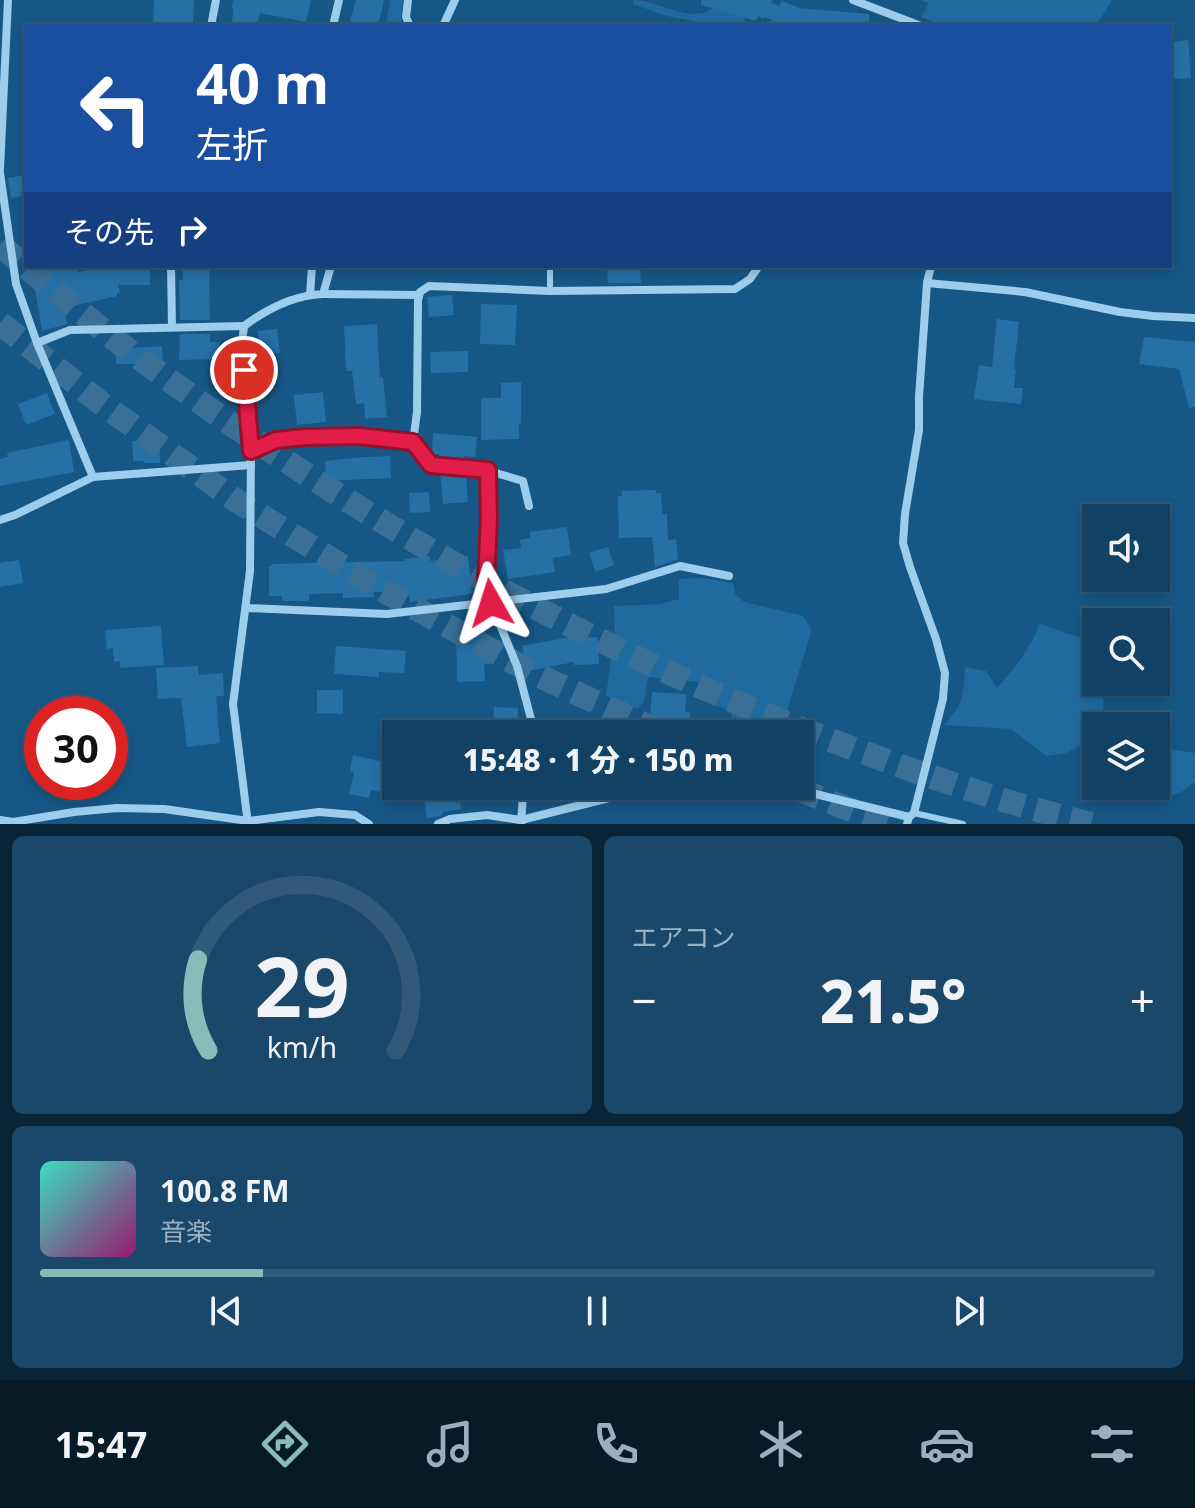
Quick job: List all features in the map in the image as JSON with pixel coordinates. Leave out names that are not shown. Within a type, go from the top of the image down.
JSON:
[{"type":"street","points":[[8,0],[0,171],[16,284],[93,477]]},
{"type":"street","points":[[211,24],[216,0]]},
{"type":"street","points":[[333,24],[339,0]]},
{"type":"street","points":[[408,0],[406,17],[409,24]]},
{"type":"street","points":[[444,24],[455,0]]},
{"type":"street","points":[[853,0],[916,24]]},
{"type":"street","points":[[171,268],[172,327]]},
{"type":"street","points":[[310,295],[312,268]]},
{"type":"street","points":[[323,294],[330,268]]},
{"type":"street","points":[[413,442],[417,412],[419,295],[429,286],[550,291],[735,289],[750,279],[758,268]]},
{"type":"street","points":[[814,794],[910,818],[943,699],[945,673],[903,543],[919,430],[927,283],[931,268]]},
{"type":"street","points":[[927,283],[1025,292],[1142,315],[1195,318]]},
{"type":"street","points":[[37,343],[70,330],[244,326],[265,310],[310,295],[419,295]]},
{"type":"street","points":[[244,326],[242,343],[251,451],[250,571],[233,704],[248,823]]},
{"type":"street","points":[[251,451],[276,440],[306,437],[359,436],[413,442],[431,465],[488,470],[523,481],[529,506]]},
{"type":"street","points":[[0,520],[93,477],[251,465]]},
{"type":"street","points":[[488,470],[486,579],[491,603],[517,666],[531,720]]},
{"type":"street","points":[[246,608],[387,614],[606,589],[680,566],[729,576]]},
{"type":"street","points":[[521,822],[524,800]]},
{"type":"street","points":[[438,824],[450,819],[487,815],[521,822],[602,800]]},
{"type":"street","points":[[0,820],[13,822],[117,808],[164,809],[248,823],[319,812],[355,815],[369,824]]},
{"type":"lane","points":[[550,268],[550,291]]},
{"type":"lane","points":[[910,818],[963,824]]},
{"type":"shaded area","points":[[390,0],[403,0],[403,24],[386,24]]},
{"type":"shaded area","points":[[634,0],[643,1],[695,14],[713,8],[746,16],[744,22],[758,24],[707,24],[667,16],[633,4]]},
{"type":"shaded area","points":[[921,0],[1112,0],[1097,24],[939,24],[921,17],[929,3]]},
{"type":"shaded area","points":[[779,17],[799,24],[758,24],[766,22]]},
{"type":"shaded area","points":[[702,578],[733,583],[735,594],[744,602],[803,616],[811,632],[784,720],[731,720],[732,711],[714,705],[720,684],[648,677],[644,702],[637,709],[606,696],[615,630],[614,606],[660,604],[679,599],[679,579]]},
{"type":"shaded area","points":[[1040,624],[1082,638],[1082,696],[1104,696],[1103,710],[1106,712],[1082,712],[1082,744],[1066,753],[1047,756],[1011,729],[944,725],[961,699],[965,667],[986,671],[997,688],[1032,642]]},
{"type":"shaded area","points":[[1170,749],[1195,753],[1195,782],[1170,796]]},
{"type":"building","points":[[154,0],[194,0],[193,24],[153,24]]},
{"type":"building","points":[[233,0],[311,0],[306,22],[260,13],[257,24],[231,24]]},
{"type":"building","points":[[356,0],[384,0],[378,24],[350,21]]},
{"type":"building","points":[[701,0],[772,0],[771,3],[779,6],[782,1],[799,8],[869,14],[869,24],[781,24],[765,17],[758,16],[756,21],[701,5]]},
{"type":"building","points":[[1188,40],[1191,78],[1172,79],[1172,42]]},
{"type":"building","points":[[24,175],[24,195],[11,198],[8,178]]},
{"type":"building","points":[[31,268],[77,268],[78,272],[98,268],[150,268],[150,285],[118,285],[120,293],[117,296],[64,308],[67,324],[42,331]]},
{"type":"building","points":[[183,268],[209,268],[210,320],[180,320],[179,280],[183,280]]},
{"type":"building","points":[[607,268],[640,268],[641,283],[608,283]]},
{"type":"building","points":[[452,295],[454,315],[429,317],[427,297]]},
{"type":"building","points":[[481,304],[517,305],[515,345],[480,344]]},
{"type":"building","points":[[997,319],[1019,322],[1014,388],[1023,388],[1021,404],[974,399],[979,365],[992,367]]},
{"type":"building","points":[[377,324],[380,378],[383,377],[387,417],[365,419],[364,403],[356,404],[352,371],[346,371],[344,326]]},
{"type":"building","points":[[277,329],[280,353],[260,355],[258,331]]},
{"type":"building","points":[[180,334],[210,334],[210,342],[219,342],[219,359],[179,360]]},
{"type":"building","points":[[1144,337],[1195,342],[1195,407],[1189,408],[1179,369],[1139,364]]},
{"type":"building","points":[[115,344],[133,344],[133,348],[162,346],[163,364],[116,364]]},
{"type":"building","points":[[468,351],[468,372],[431,373],[430,352]]},
{"type":"building","points":[[521,382],[519,439],[481,440],[481,398],[501,398],[501,383]]},
{"type":"building","points":[[323,392],[326,422],[297,425],[294,395]]},
{"type":"building","points":[[47,393],[55,414],[26,425],[18,404]]},
{"type":"building","points":[[433,433],[477,437],[475,457],[464,456],[465,461],[439,459],[439,454],[432,454]]},
{"type":"building","points":[[69,440],[74,472],[0,486],[0,459],[8,457],[7,453]]},
{"type":"building","points":[[159,440],[160,463],[133,461],[132,441]]},
{"type":"building","points":[[390,456],[391,478],[326,481],[325,461]]},
{"type":"building","points":[[440,473],[466,475],[468,502],[443,504]]},
{"type":"building","points":[[656,490],[656,493],[661,493],[662,514],[667,514],[668,540],[676,539],[678,559],[655,567],[652,537],[619,538],[618,496],[622,496],[622,491]]},
{"type":"building","points":[[429,492],[430,512],[410,513],[409,493]]},
{"type":"building","points":[[567,527],[571,555],[553,558],[555,572],[508,579],[503,550],[521,548],[520,540],[530,538],[530,532]]},
{"type":"building","points":[[608,547],[614,565],[595,572],[589,553]]},
{"type":"building","points":[[429,556],[430,561],[468,556],[472,594],[410,602],[408,591],[374,592],[374,597],[343,598],[343,593],[309,594],[309,601],[282,601],[282,596],[269,596],[269,566],[272,564],[405,561]]},
{"type":"building","points":[[19,560],[23,583],[0,587],[0,563]]},
{"type":"building","points":[[161,626],[164,665],[120,668],[120,661],[114,662],[113,648],[107,649],[105,630]]},
{"type":"building","points":[[485,631],[486,642],[490,642],[490,664],[484,664],[485,681],[457,682],[456,632]]},
{"type":"building","points":[[598,637],[599,664],[574,665],[574,662],[528,671],[522,646],[565,638]]},
{"type":"building","points":[[336,646],[406,651],[404,673],[379,672],[379,677],[334,674]]},
{"type":"building","points":[[198,666],[199,675],[223,673],[224,696],[216,696],[220,743],[187,747],[181,698],[158,699],[156,668]]},
{"type":"building","points":[[317,690],[343,690],[343,714],[317,713]]},
{"type":"building","points":[[652,692],[686,694],[685,712],[690,713],[690,720],[650,720]]},
{"type":"building","points":[[494,707],[518,708],[517,720],[493,720]]},
{"type":"building","points":[[353,755],[382,762],[381,792],[371,790],[369,798],[349,794],[354,772],[350,771]]},
{"type":"building","points":[[424,800],[459,800],[461,809],[427,818]]},
{"type":"tunnel","points":[[0,245],[24,265]]},
{"type":"tunnel","points":[[28,268],[127,349],[227,421],[309,476],[480,578],[568,624],[749,707],[933,777],[1091,824]]},
{"type":"tunnel","points":[[0,323],[102,404],[234,499],[373,585],[533,673],[635,720]]},
{"type":"tunnel","points":[[814,796],[892,824]]},
{"type":"route","points":[[244,370],[251,451],[276,440],[359,436],[413,442],[431,465],[488,470],[486,579],[491,603]]}]
